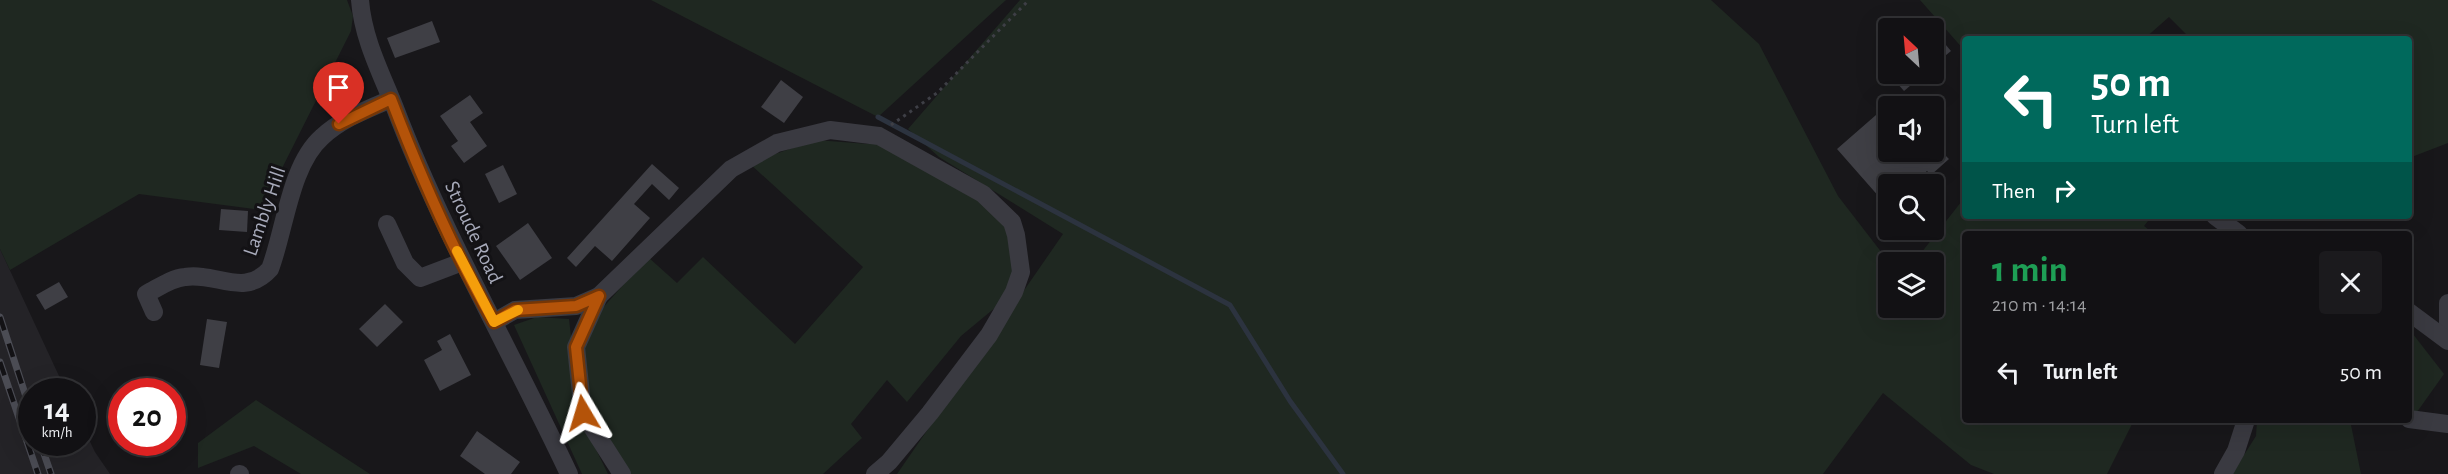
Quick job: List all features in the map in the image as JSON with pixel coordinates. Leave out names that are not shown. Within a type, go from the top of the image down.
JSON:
[{"type":"street","name":"Stroude Road","points":[[360,0],[369,44],[413,155],[462,262],[568,474]]},
{"type":"street","name":"Lambly Hill","points":[[154,312],[146,294],[176,279],[197,276],[241,284],[252,283],[261,278],[270,269],[297,180],[311,150],[323,136],[339,124],[391,99]]},
{"type":"street","points":[[494,322],[515,310],[576,306],[599,296],[731,169],[777,143],[830,130],[879,136],[983,194],[1012,222],[1021,272],[1014,292],[989,335],[930,413],[875,474]]},
{"type":"street","points":[[2219,219],[2235,231]]},
{"type":"street","points":[[387,224],[405,263],[420,278],[462,262]]},
{"type":"street","points":[[599,296],[576,347],[583,413],[622,474]]},
{"type":"street","points":[[2448,303],[2448,327]]},
{"type":"street","points":[[2412,314],[2448,341]]},
{"type":"street","points":[[2412,419],[2448,424]]},
{"type":"street","points":[[2223,474],[2236,451],[2245,423]]},
{"type":"path","points":[[897,120],[937,93],[1029,0]]},
{"type":"shaded area","points":[[0,0],[347,0],[353,16],[351,31],[261,210],[139,194],[10,270],[0,249]]},
{"type":"shaded area","points":[[651,0],[1006,0],[878,117]]},
{"type":"shaded area","points":[[1020,0],[1711,0],[1759,44],[1838,196],[1881,252],[1878,252],[1878,318],[1944,318],[1944,252],[1922,252],[1931,240],[1944,240],[1944,224],[1962,201],[1962,219],[2150,219],[2144,226],[2150,231],[1962,231],[1962,423],[2132,423],[2107,474],[1994,474],[1971,465],[1883,393],[1823,474],[897,474],[1063,234],[939,157],[908,129]]},
{"type":"shaded area","points":[[1920,0],[2448,0],[2448,143],[2412,157],[2412,36],[2188,36],[2169,17],[2147,36],[1962,36],[1962,48],[1944,27],[1944,18],[1936,18]]},
{"type":"shaded area","points":[[879,136],[1001,211],[1021,272],[1014,292],[961,336],[907,402],[887,380],[851,424],[862,438],[823,474],[622,474],[591,411],[582,350],[600,311],[648,257],[677,283],[703,257],[795,344],[863,267],[749,163],[816,140],[868,144]]},
{"type":"shaded area","points":[[0,249],[60,378],[18,378],[18,456],[96,456],[96,453],[110,474],[0,474]]},
{"type":"shaded area","points":[[537,317],[569,319],[580,417],[608,474],[582,474],[514,325]]},
{"type":"shaded area","points":[[2412,333],[2444,374],[2417,412],[2412,413]]},
{"type":"shaded area","points":[[256,400],[370,474],[301,474],[254,446],[198,468],[198,443]]},
{"type":"shaded area","points":[[2257,423],[2351,423],[2361,474],[2232,474],[2256,436]]},
{"type":"building","points":[[432,21],[440,42],[395,58],[387,38]]},
{"type":"building","points":[[1944,43],[1951,51],[1944,57]]},
{"type":"building","points":[[333,71],[355,81],[342,108],[320,97]]},
{"type":"building","points":[[781,80],[803,97],[784,123],[761,107]]},
{"type":"building","points":[[1898,84],[1912,84],[1904,91]]},
{"type":"building","points":[[470,95],[483,113],[470,122],[487,146],[464,163],[451,146],[458,141],[440,116]]},
{"type":"building","points":[[1876,115],[1878,117],[1878,162],[1944,162],[1944,154],[1949,159],[1932,174],[1927,171],[1923,174],[1878,174],[1878,196],[1837,149]]},
{"type":"building","points":[[652,164],[679,188],[669,200],[652,184],[634,204],[650,218],[612,261],[595,246],[576,267],[567,258]]},
{"type":"building","points":[[503,165],[517,194],[499,203],[485,174]]},
{"type":"building","points":[[221,209],[248,211],[247,232],[219,230]]},
{"type":"building","points":[[528,223],[552,258],[520,280],[496,246]]},
{"type":"building","points":[[59,282],[68,297],[45,310],[36,295]]},
{"type":"building","points":[[385,304],[403,322],[377,347],[359,329]]},
{"type":"building","points":[[207,319],[227,322],[219,368],[200,365]]},
{"type":"building","points":[[450,334],[471,375],[440,391],[424,360],[442,350],[437,341]]},
{"type":"building","points":[[477,431],[520,462],[511,474],[485,474],[460,456]]},
{"type":"waterway","points":[[878,117],[1230,305],[1290,401],[1343,474]]},
{"type":"railway","points":[[0,317],[20,378]]},
{"type":"railway","points":[[0,362],[38,474]]},
{"type":"railway","points":[[45,456],[51,474]]},
{"type":"slow traffic","points":[[457,251],[494,322],[518,310]]},
{"type":"route","points":[[339,124],[391,99],[413,155],[459,255],[494,322],[515,310],[576,306],[599,296],[576,347],[583,413]]}]
